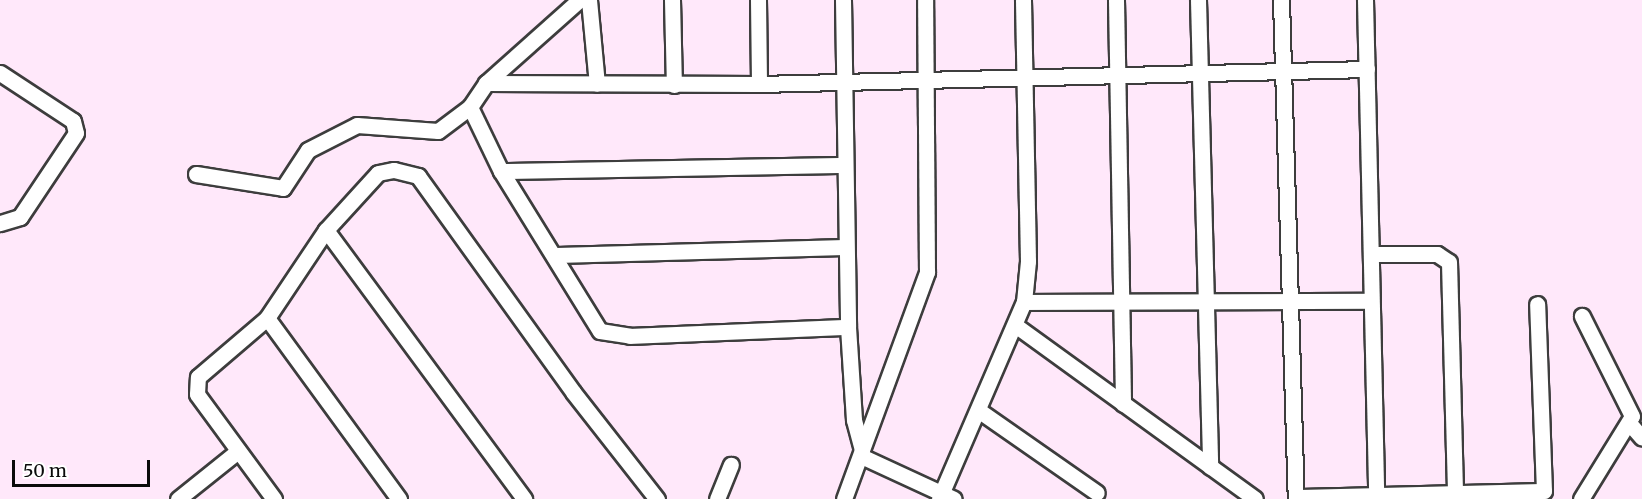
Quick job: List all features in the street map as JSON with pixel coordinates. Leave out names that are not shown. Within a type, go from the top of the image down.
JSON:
[{"type":"street","points":[[196,174],[283,188],[308,150],[325,137],[357,125],[427,133],[470,107],[486,83],[579,0]]},
{"type":"street","points":[[589,0],[597,84]]},
{"type":"street","points":[[672,0],[674,85]]},
{"type":"street","points":[[758,0],[759,84]]},
{"type":"street","points":[[843,0],[848,327],[854,420],[861,453]]},
{"type":"street","points":[[844,499],[927,272],[925,0]]},
{"type":"street","points":[[861,453],[945,497],[1024,302],[1023,0]]},
{"type":"street","points":[[1116,0],[1123,404]]},
{"type":"street","points":[[1198,0],[1210,467]]},
{"type":"street","points":[[1281,0],[1287,302],[1297,498],[1358,499],[1455,493],[1544,491],[1537,304]]},
{"type":"street","points":[[1365,0],[1376,497]]},
{"type":"street","points":[[486,83],[759,84],[927,78],[1025,79],[1117,74],[1367,69]]},
{"type":"street","points":[[0,73],[76,126],[50,177],[5,224]]},
{"type":"street","points":[[470,107],[501,171],[555,255],[592,320],[615,337],[848,327]]},
{"type":"street","points":[[501,171],[845,165]]},
{"type":"street","points":[[274,499],[238,451],[195,384],[204,368],[267,318],[326,230],[378,173],[394,170],[418,176],[573,392],[657,499]]},
{"type":"street","points":[[326,230],[524,499]]},
{"type":"street","points":[[555,255],[846,247]]},
{"type":"street","points":[[1371,254],[1437,254],[1449,262],[1455,493]]},
{"type":"street","points":[[1024,302],[1205,304],[1370,301]]},
{"type":"street","points":[[1581,499],[1630,424],[1631,404],[1582,316]]},
{"type":"street","points":[[267,318],[399,499]]},
{"type":"street","points":[[1015,325],[1255,499]]},
{"type":"street","points":[[981,412],[1097,493]]},
{"type":"street","points":[[1630,424],[1642,438]]},
{"type":"street","points":[[178,499],[238,451]]},
{"type":"street","points":[[717,499],[731,465]]}]
